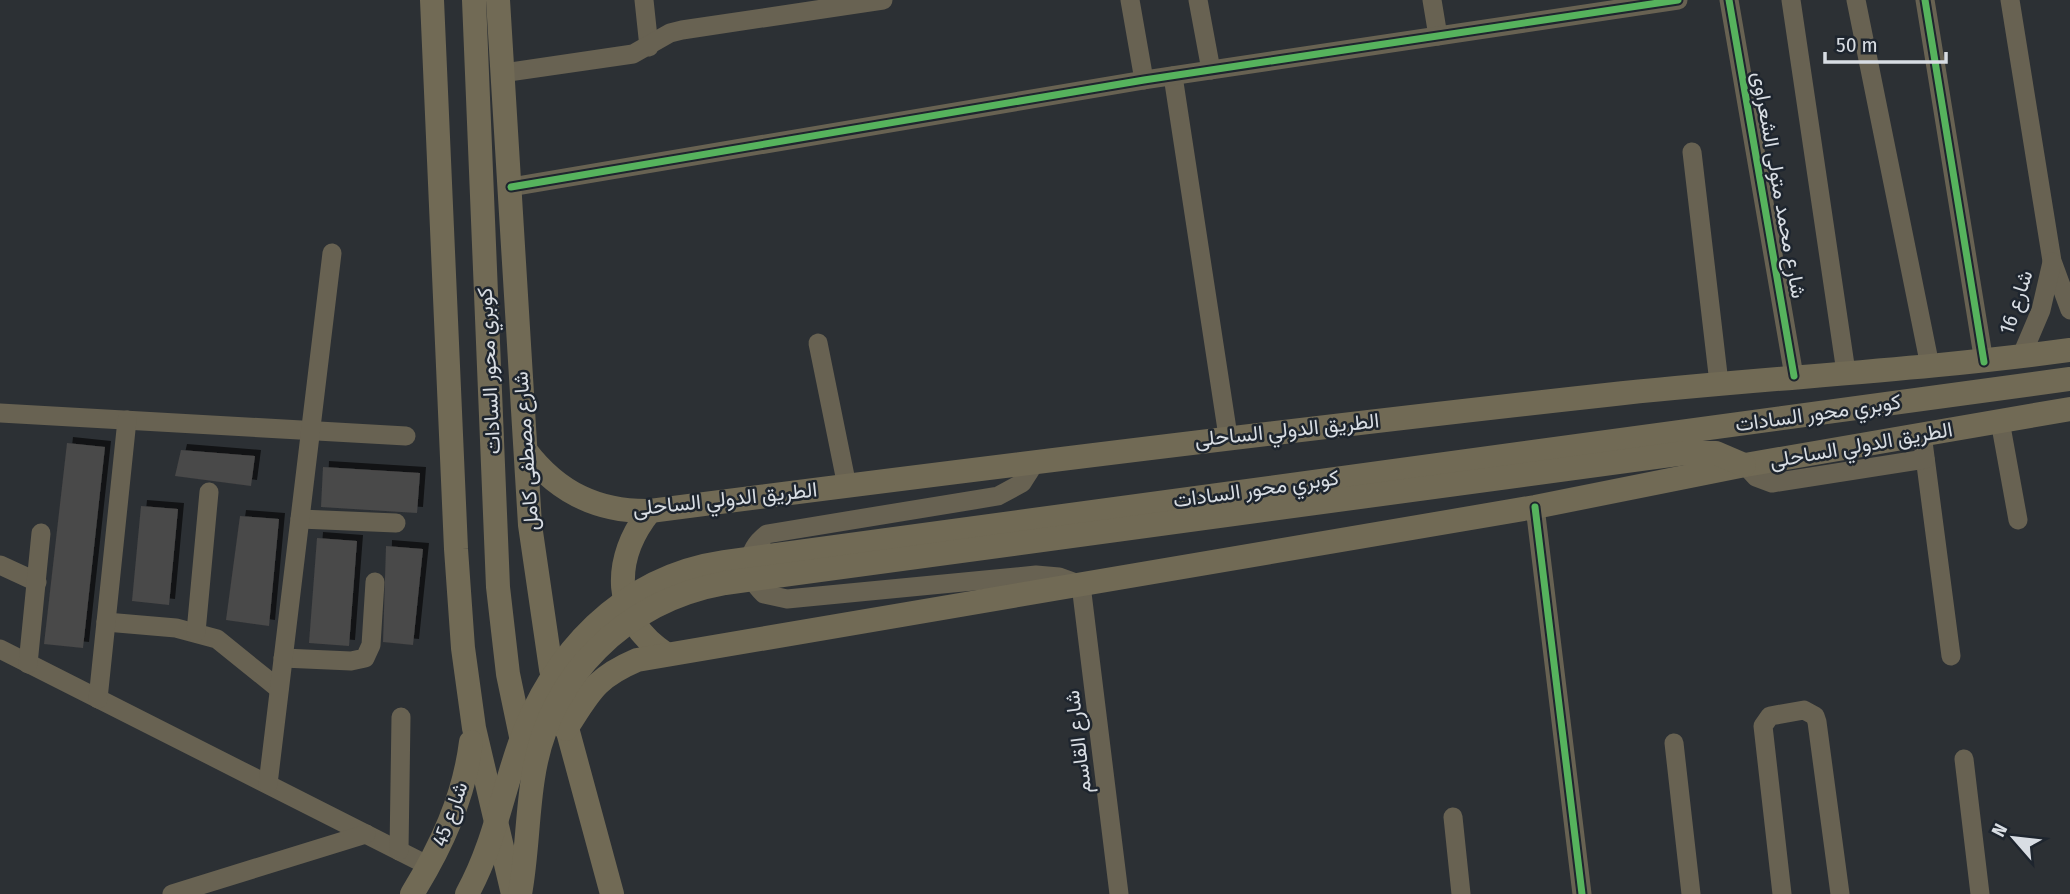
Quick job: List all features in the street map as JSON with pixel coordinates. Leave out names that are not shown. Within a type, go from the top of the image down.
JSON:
[{"type":"main road","points":[[432,0],[456,549],[474,728],[513,894]]},
{"type":"main road","name":"كوبري محور السادات","points":[[474,0],[498,587],[508,674],[533,778]]},
{"type":"main road","name":"شارع مصطفى كامل","points":[[498,0],[530,525],[538,597],[566,729],[612,894]]},
{"type":"main road","name":"الطريق الدولي الساحلى","points":[[526,452],[546,475],[571,494],[609,509],[650,511],[1228,436],[1719,383],[1984,362],[2070,350]]},
{"type":"main road","name":"كوبري محور السادات","points":[[520,894],[533,778],[544,732],[577,672],[621,626],[669,598],[724,583],[1090,523],[2070,379]]},
{"type":"main road","name":"الطريق الدولي الساحلى","points":[[566,729],[593,686],[611,671],[637,660],[1535,507],[1745,465],[2070,409]]},
{"type":"main road","name":"كوبري محور السادات","points":[[467,894],[496,830],[518,750],[541,695],[578,641],[628,598],[667,577],[706,565],[1685,453],[1716,453],[1745,465]]},
{"type":"main road","points":[[650,511],[627,547],[623,590],[628,611],[638,629],[652,646],[666,654]]},
{"type":"main road","name":"شارع 45","points":[[412,894],[429,866],[457,803],[474,728]]},
{"type":"street","points":[[644,0],[649,47]]},
{"type":"street","points":[[503,73],[633,54],[682,30],[883,0]]},
{"type":"street","points":[[1130,0],[1144,80]]},
{"type":"street","points":[[1198,0],[1211,70]]},
{"type":"street","points":[[1432,0],[1438,36]]},
{"type":"street","points":[[510,187],[1144,80],[1678,0]]},
{"type":"street","name":"شارع محمد متولى الشعراوى","points":[[1729,0],[1794,376]]},
{"type":"street","points":[[1791,0],[1846,372]]},
{"type":"street","points":[[1856,0],[1930,366]]},
{"type":"street","points":[[1925,0],[1984,362]]},
{"type":"street","name":"شارع 16","points":[[2010,0],[2052,261],[2067,298]]},
{"type":"street","points":[[1173,76],[1228,436]]},
{"type":"street","points":[[1692,152],[1719,383]]},
{"type":"street","points":[[268,785],[332,253]]},
{"type":"street","name":"شارع 16","points":[[2021,357],[2041,310],[2052,261]]},
{"type":"street","points":[[818,343],[847,486]]},
{"type":"street","points":[[0,413],[406,436]]},
{"type":"street","points":[[98,699],[127,420]]},
{"type":"street","points":[[2000,421],[2018,520]]},
{"type":"street","points":[[1922,434],[1951,656]]},
{"type":"street","points":[[1745,465],[1756,478],[1772,483],[1925,459]]},
{"type":"street","points":[[1036,461],[1028,477],[1014,489],[998,496],[779,531],[758,541],[751,552],[750,575],[764,594],[775,599],[1036,575],[1059,577],[1081,585]]},
{"type":"street","points":[[196,632],[209,492]]},
{"type":"street","points":[[965,502],[974,580]]},
{"type":"street","points":[[1535,507],[1582,894]]},
{"type":"street","points":[[900,512],[913,587]]},
{"type":"street","points":[[300,519],[396,523]]},
{"type":"street","points":[[817,525],[829,595]]},
{"type":"street","points":[[28,664],[41,533]]},
{"type":"street","points":[[0,565],[37,582]]},
{"type":"street","points":[[283,658],[351,661],[365,658],[371,645],[375,582]]},
{"type":"street","name":"شارع القاسم","points":[[1081,585],[1119,894]]},
{"type":"street","points":[[106,622],[196,632],[235,651],[279,689]]},
{"type":"street","points":[[0,649],[429,866]]},
{"type":"street","points":[[1782,894],[1763,726],[1770,716],[1804,710],[1815,716],[1817,722],[1840,894]]},
{"type":"street","points":[[399,850],[401,718]]},
{"type":"street","points":[[1674,743],[1690,894]]},
{"type":"street","points":[[1964,759],[1980,894]]},
{"type":"street","points":[[1453,817],[1461,894]]},
{"type":"street","points":[[172,894],[366,834]]},
{"type":"building","points":[[67,443],[105,447],[83,648],[44,644]]},
{"type":"building","points":[[181,450],[255,456],[251,486],[175,476]]},
{"type":"building","points":[[323,467],[420,473],[417,513],[321,507]]},
{"type":"building","points":[[141,506],[178,509],[169,605],[132,601]]},
{"type":"building","points":[[240,516],[279,519],[269,626],[226,620]]},
{"type":"building","points":[[317,538],[357,541],[349,646],[309,643]]},
{"type":"building","points":[[386,546],[423,549],[413,645],[383,642]]},
{"type":"cycle path","points":[[511,187],[1144,80],[1678,0]]},
{"type":"cycle path","points":[[1729,0],[1794,376]]},
{"type":"cycle path","points":[[1925,0],[1984,362]]},
{"type":"cycle path","points":[[1535,507],[1582,894]]}]
